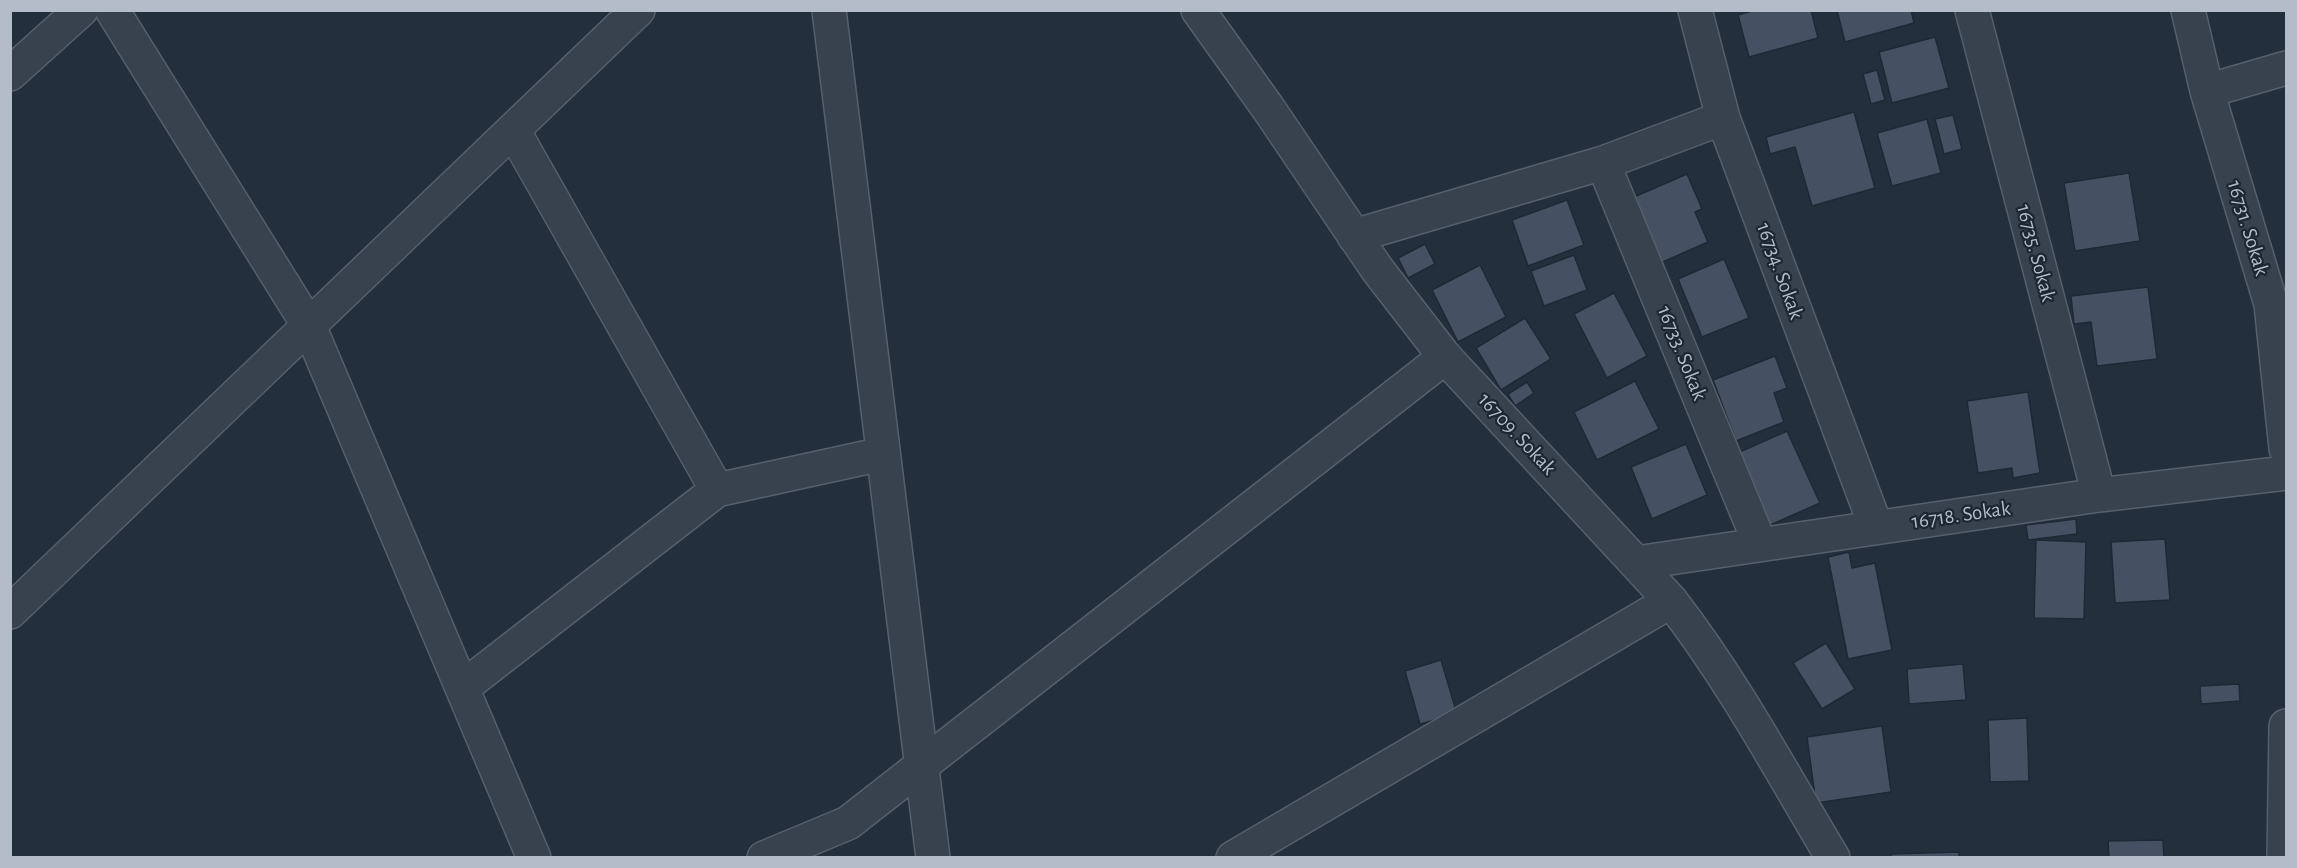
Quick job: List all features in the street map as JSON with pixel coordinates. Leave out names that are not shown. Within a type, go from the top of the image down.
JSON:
[{"type":"street","points":[[10,74],[81,10]]},
{"type":"street","points":[[112,10],[309,326],[534,858]]},
{"type":"street","points":[[10,612],[638,10]]},
{"type":"street","points":[[828,10],[933,858]]},
{"type":"street","name":"16709. Sokak","points":[[1198,10],[1405,308],[1445,357],[1671,601],[1696,634],[1727,681],[1833,858]]},
{"type":"street","name":"16734. Sokak","points":[[1695,10],[1723,118],[1875,527]]},
{"type":"street","name":"16735. Sokak","points":[[1972,10],[2099,495]]},
{"type":"street","name":"16731. Sokak","points":[[2188,10],[2207,91],[2279,302],[2286,449]]},
{"type":"street","points":[[2207,91],[2286,68]]},
{"type":"street","points":[[1354,236],[1603,163],[1723,118]]},
{"type":"street","points":[[513,130],[717,490]]},
{"type":"street","name":"16733. Sokak","points":[[1603,163],[1760,544]]},
{"type":"street","points":[[764,858],[848,823],[1445,357]]},
{"type":"street","points":[[462,687],[717,490],[882,454]]},
{"type":"street","name":"16718. Sokak","points":[[1636,562],[2099,495],[2286,473]]},
{"type":"street","points":[[1233,858],[1671,601]]},
{"type":"street","points":[[2284,858],[2286,726]]},
{"type":"building","points":[[1756,10],[1811,10],[1818,38],[1749,57],[1738,15]]},
{"type":"building","points":[[1837,10],[1911,10],[1914,23],[1845,42]]},
{"type":"building","points":[[1935,37],[1949,88],[1892,103],[1879,52]]},
{"type":"building","points":[[1877,70],[1885,100],[1871,104],[1863,74]]},
{"type":"building","points":[[1854,112],[1875,188],[1812,206],[1795,147],[1770,154],[1766,137]]},
{"type":"building","points":[[1953,115],[1962,149],[1944,154],[1935,119]]},
{"type":"building","points":[[1927,119],[1941,173],[1892,186],[1877,133]]},
{"type":"building","points":[[2129,173],[2140,241],[2075,251],[2064,183]]},
{"type":"building","points":[[1687,174],[1702,209],[1695,212],[1708,242],[1656,265],[1627,200]]},
{"type":"building","points":[[1567,200],[1584,245],[1528,266],[1512,220]]},
{"type":"building","points":[[1425,244],[1435,264],[1408,278],[1398,258]]},
{"type":"building","points":[[1574,255],[1587,290],[1544,306],[1531,271]]},
{"type":"building","points":[[1724,259],[1749,318],[1702,337],[1678,279]]},
{"type":"building","points":[[1480,265],[1506,317],[1458,342],[1432,290]]},
{"type":"building","points":[[2148,287],[2157,359],[2097,366],[2091,322],[2074,324],[2071,296]]},
{"type":"building","points":[[1614,293],[1647,356],[1607,378],[1574,314]]},
{"type":"building","points":[[1525,318],[1551,359],[1501,390],[1476,348]]},
{"type":"building","points":[[1775,356],[1787,388],[1774,393],[1784,422],[1736,441],[1713,380]]},
{"type":"building","points":[[1635,381],[1659,429],[1597,460],[1574,412]]},
{"type":"building","points":[[1527,382],[1534,393],[1515,406],[1508,394]]},
{"type":"building","points":[[2028,392],[2040,473],[2013,478],[2012,468],[1978,473],[1967,401]]},
{"type":"building","points":[[1787,431],[1820,503],[1768,526],[1735,454]]},
{"type":"building","points":[[1686,444],[1707,495],[1652,519],[1631,467]]},
{"type":"building","points":[[2076,519],[2077,534],[2028,540],[2026,525]]},
{"type":"building","points":[[2165,539],[2170,600],[2115,603],[2111,542]]},
{"type":"building","points":[[2036,540],[2086,542],[2084,619],[2034,618]]},
{"type":"building","points":[[1849,552],[1852,568],[1875,563],[1892,650],[1848,659],[1828,557]]},
{"type":"building","points":[[1826,643],[1855,689],[1822,709],[1793,663]]},
{"type":"building","points":[[1441,660],[1457,714],[1420,724],[1405,671]]},
{"type":"building","points":[[1963,664],[1966,700],[1909,704],[1907,669]]},
{"type":"building","points":[[2239,684],[2240,701],[2201,704],[2200,686]]},
{"type":"building","points":[[2027,718],[2029,781],[1990,782],[1988,720]]},
{"type":"building","points":[[1882,726],[1891,792],[1816,803],[1807,737]]},
{"type":"building","points":[[2163,840],[2164,858],[2109,858],[2108,841]]},
{"type":"building","points":[[1959,852],[1959,858],[1891,858],[1891,854]]}]
